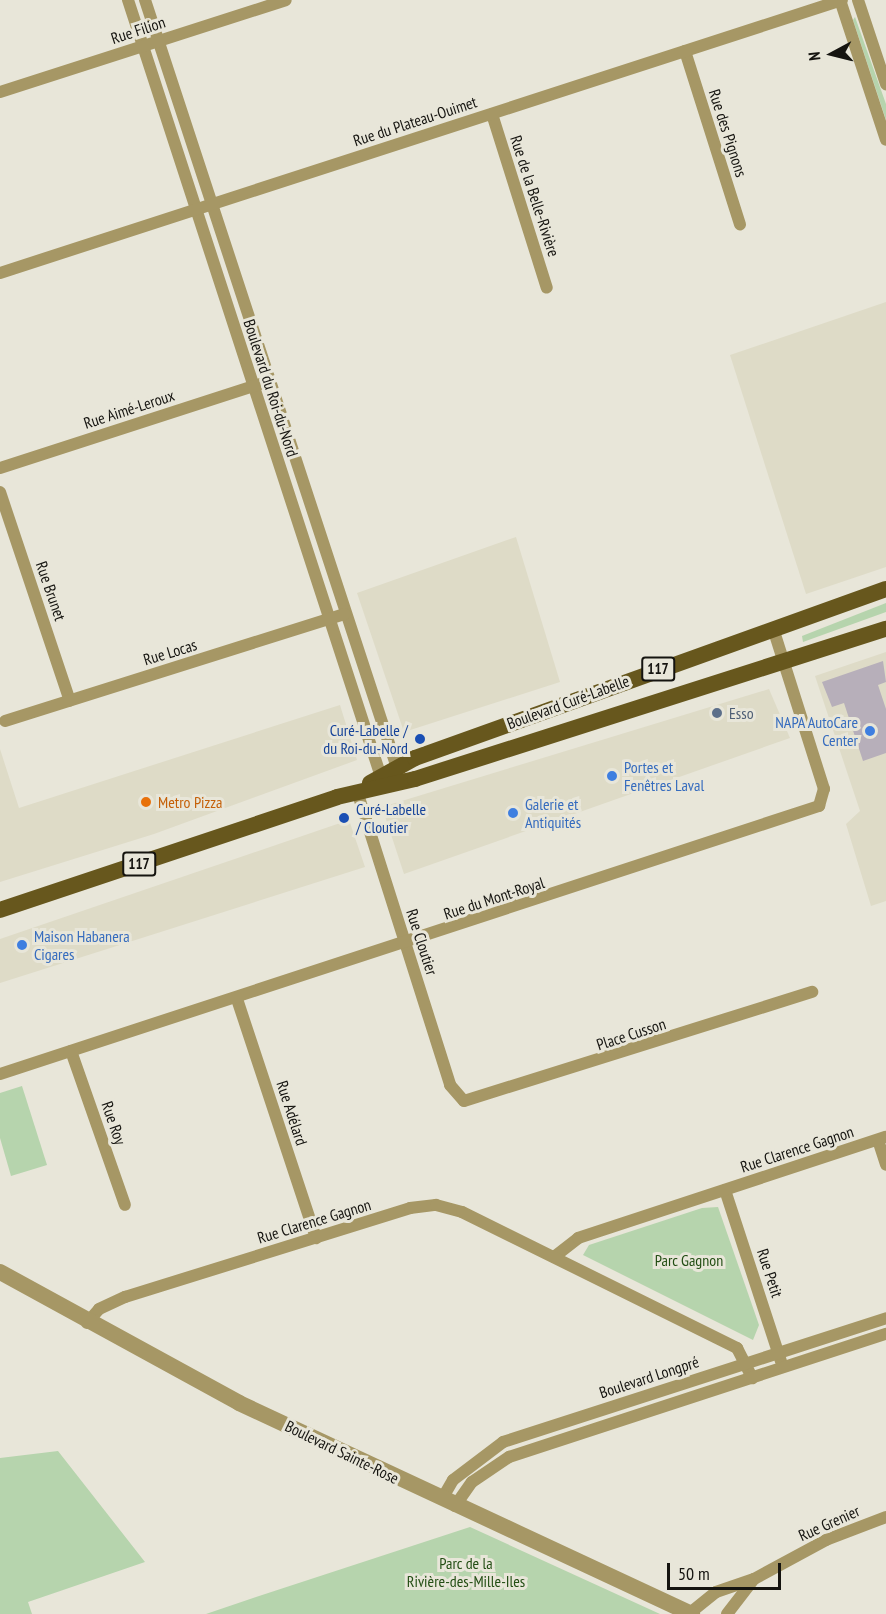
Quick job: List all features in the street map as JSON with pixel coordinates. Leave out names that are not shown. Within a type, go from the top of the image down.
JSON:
[{"type":"main road","name":"Boulevard Curé-Labelle","points":[[0,910],[357,791],[774,628],[886,590]]},
{"type":"main road","name":"Boulevard Curé-Labelle","points":[[399,775],[886,629]]},
{"type":"street","name":"Boulevard du Roi-du-Nord","points":[[128,0],[382,781]]},
{"type":"street","name":"Boulevard du Roi-du-Nord","points":[[145,0],[267,381],[399,775]]},
{"type":"street","name":"Rue Filion","points":[[0,92],[286,0]]},
{"type":"street","points":[[840,0],[886,140]]},
{"type":"street","name":"Rue du Plateau-Ouimet","points":[[0,273],[840,0]]},
{"type":"street","points":[[858,0],[886,84]]},
{"type":"street","name":"Rue des Pignons","points":[[685,51],[740,224]]},
{"type":"street","name":"Rue de la Belle-Rivière","points":[[492,114],[547,288]]},
{"type":"street","name":"Rue Aimé-Leroux","points":[[0,468],[267,381]]},
{"type":"street","name":"Rue Brunet","points":[[0,492],[70,701]]},
{"type":"street","name":"Rue Locas","points":[[5,722],[345,614]]},
{"type":"street","name":"Rue du Mont-Royal","points":[[0,1074],[405,945],[819,806],[824,789],[774,628]]},
{"type":"street","name":"Rue Cloutier","points":[[357,791],[450,1084],[460,1100]]},
{"type":"street","name":"Place Cusson","points":[[460,1100],[478,1101],[812,992]]},
{"type":"street","name":"Rue Adélard","points":[[237,999],[316,1238]]},
{"type":"street","name":"Rue Roy","points":[[71,1051],[125,1205]]},
{"type":"street","points":[[882,1139],[886,1165]]},
{"type":"street","name":"Rue Clarence Gagnon","points":[[554,1257],[578,1238],[882,1139]]},
{"type":"street","name":"Rue Petit","points":[[725,1190],[783,1367]]},
{"type":"street","name":"Rue Clarence Gagnon","points":[[87,1323],[97,1310],[114,1301],[316,1238],[436,1205],[462,1212],[737,1348],[747,1363],[752,1378]]},
{"type":"street","name":"Boulevard Sainte-Rose","points":[[0,1272],[87,1323],[239,1402],[448,1503],[691,1614]]},
{"type":"street","name":"Boulevard Longpré","points":[[448,1503],[453,1480],[503,1442],[886,1318]]},
{"type":"street","name":"Boulevard Longpré","points":[[448,1503],[472,1482],[509,1457],[886,1334]]},
{"type":"street","name":"Rue Grenier","points":[[691,1614],[716,1592],[754,1579],[826,1540],[886,1517]]},
{"type":"street","name":"Rue Grenier","points":[[727,1614],[754,1579]]},
{"type":"shaded area","points":[[886,302],[886,567],[806,594],[730,355]]},
{"type":"shaded area","points":[[516,537],[560,682],[404,732],[357,593]]},
{"type":"shaded area","points":[[886,652],[886,901],[871,906],[846,824],[860,811],[815,676]]},
{"type":"shaded area","points":[[769,689],[790,738],[404,874],[382,807]]},
{"type":"shaded area","points":[[340,705],[357,760],[154,834],[0,882],[0,749],[19,808]]},
{"type":"shaded area","points":[[349,820],[365,867],[0,983],[0,939]]},
{"type":"green space","points":[[855,17],[886,104],[886,120],[853,20]]},
{"type":"green space","points":[[886,603],[886,612],[803,642],[802,636]]},
{"type":"green space","points":[[22,1086],[47,1165],[11,1176],[0,1138],[0,1093]]},
{"type":"green space","name":"Parc Gagnon","points":[[718,1207],[759,1325],[753,1340],[583,1255],[589,1245],[702,1208]]},
{"type":"green space","points":[[58,1451],[145,1562],[28,1602],[32,1614],[0,1614],[0,1458]]},
{"type":"green space","name":"Parc de la Rivière-des-Mille-Iles","points":[[470,1527],[660,1614],[206,1614],[256,1597]]},
{"type":"building","name":"NAPA AutoCare Center","points":[[883,661],[886,682],[878,685],[886,709],[886,753],[863,761],[844,703],[832,707],[822,682]]},
{"type":"place","name":"Esso","points":[[717,713]]},
{"type":"place","name":"NAPA AutoCare Center","points":[[870,731]]},
{"type":"place","name":"Curé-Labelle / du Roi-du-Nord","points":[[420,739]]},
{"type":"place","name":"Portes et Fenêtres Laval","points":[[612,776]]},
{"type":"place","name":"Metro Pizza","points":[[146,802]]},
{"type":"place","name":"Galerie et Antiquités","points":[[513,813]]},
{"type":"place","name":"Curé-Labelle / Cloutier","points":[[344,818]]},
{"type":"place","name":"Maison Habanera Cigares","points":[[22,945]]}]
